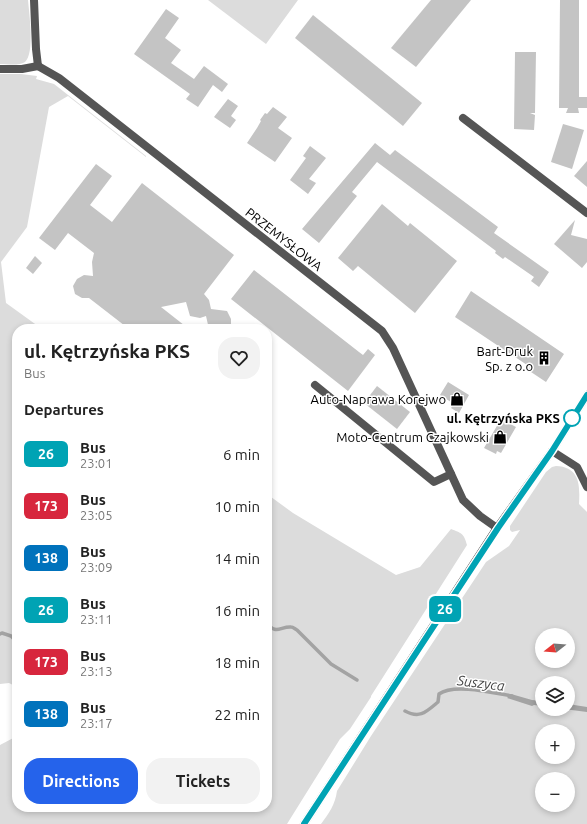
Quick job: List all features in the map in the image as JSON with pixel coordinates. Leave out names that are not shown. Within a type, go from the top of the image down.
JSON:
[{"type":"main road","points":[[304,824],[498,528],[552,451],[587,395]]},
{"type":"street","points":[[0,69],[22,69],[38,66],[34,0]]},
{"type":"street","name":"PRZEMYSŁOWA","points":[[38,66],[59,78],[382,331],[393,348],[463,500],[498,528]]},
{"type":"street","points":[[463,118],[587,213]]},
{"type":"street","points":[[315,385],[434,482],[451,474]]},
{"type":"street","points":[[552,451],[576,467],[587,487]]},
{"type":"shaded area","points":[[0,0],[28,0],[31,42],[28,58],[25,62],[16,64],[0,64]]},
{"type":"shaded area","points":[[208,0],[298,0],[266,44]]},
{"type":"shaded area","points":[[0,74],[21,74],[37,76],[36,79],[54,84],[146,157],[68,96],[49,107],[27,227],[1,262],[6,303],[35,324],[12,324],[12,684],[9,683],[0,684]]},
{"type":"shaded area","points":[[556,466],[564,467],[574,473],[577,478],[579,490],[579,504],[587,512],[587,824],[321,824],[333,805],[337,791],[371,736],[486,562],[509,546],[520,530],[512,532],[510,530],[510,526],[546,472],[552,467]]},
{"type":"shaded area","points":[[272,498],[293,513],[396,575],[420,567],[451,529],[462,534],[465,538],[467,545],[371,697],[350,729],[340,739],[287,824],[0,824],[0,745],[12,739],[12,812],[272,812]]},
{"type":"shaded area","points":[[511,694],[535,700],[535,705],[532,706],[507,698]]},
{"type":"shaded area","points":[[575,705],[587,707],[587,712],[575,710]]},
{"type":"building","points":[[431,0],[471,0],[416,67],[391,48]]},
{"type":"building","points":[[560,0],[579,0],[579,97],[587,97],[587,108],[578,108],[579,113],[566,113],[568,108],[559,108]]},
{"type":"building","points":[[166,9],[179,18],[165,38],[181,50],[171,63],[194,79],[204,66],[228,84],[222,92],[213,85],[198,107],[186,99],[190,94],[134,54]]},
{"type":"building","points":[[313,15],[422,103],[403,126],[295,38]]},
{"type":"building","points":[[515,52],[536,52],[535,113],[530,113],[535,115],[534,130],[514,129]]},
{"type":"building","points":[[228,99],[238,106],[231,116],[236,120],[230,128],[214,117]]},
{"type":"building","points":[[273,107],[287,117],[278,128],[292,138],[275,162],[247,143],[265,113],[267,114]]},
{"type":"building","points":[[563,124],[584,130],[572,169],[551,162]]},
{"type":"building","points":[[375,143],[390,155],[395,150],[498,227],[494,233],[549,272],[539,287],[531,281],[534,277],[505,257],[503,259],[495,253],[496,251],[377,162],[352,192],[357,196],[319,243],[302,229]]},
{"type":"building","points":[[310,146],[326,158],[309,179],[316,183],[308,194],[290,180],[306,158],[303,156]]},
{"type":"building","points":[[587,161],[587,187],[574,176]]},
{"type":"building","points":[[96,164],[112,176],[90,205],[112,222],[142,183],[234,255],[204,294],[209,300],[211,309],[227,311],[231,319],[231,324],[208,324],[206,316],[200,318],[190,316],[186,302],[161,307],[183,324],[123,324],[89,298],[82,298],[75,294],[73,286],[77,279],[84,275],[93,276],[92,262],[94,253],[68,233],[55,250],[39,238]]},
{"type":"building","points":[[382,204],[408,226],[410,223],[457,261],[415,313],[358,266],[353,271],[338,258]]},
{"type":"building","points":[[575,220],[571,235],[587,239],[587,262],[582,268],[554,244]]},
{"type":"building","points":[[35,256],[42,263],[33,274],[26,268]]},
{"type":"building","points":[[254,270],[363,355],[368,349],[375,355],[348,391],[272,331],[272,324],[263,324],[231,299]]},
{"type":"building","points":[[471,291],[564,354],[546,382],[528,370],[530,367],[455,317]]},
{"type":"building","name":"Auto-Naprawa Korejwo","points":[[448,382],[469,395],[459,413],[451,408],[454,404],[440,395]]},
{"type":"building","points":[[377,386],[410,412],[397,429],[364,403]]},
{"type":"building","name":"Moto-Centrum Czajkowski","points":[[501,419],[516,427],[501,453],[497,451],[496,454],[484,448]]},
{"type":"waterway","name":"Suszyca","points":[[272,628],[278,629],[291,627],[297,630],[331,664],[357,680]]},
{"type":"waterway","name":"Suszyca","points":[[0,634],[2,633],[12,637]]},
{"type":"waterway","name":"Suszyca","points":[[405,711],[415,714],[423,713],[438,702],[439,694],[454,689],[485,691],[512,696]]},
{"type":"bus line","name":"26","points":[[304,824],[498,528],[552,451],[587,395]]},
{"type":"place","name":"Bart-Druk Sp. z o.o","points":[[544,358]]},
{"type":"place","name":"Auto-Naprawa Korejwo","points":[[457,399]]},
{"type":"place","name":"ul. Kętrzyńska PKS","points":[[572,418]]},
{"type":"place","name":"Moto-Centrum Czajkowski","points":[[500,437]]}]
